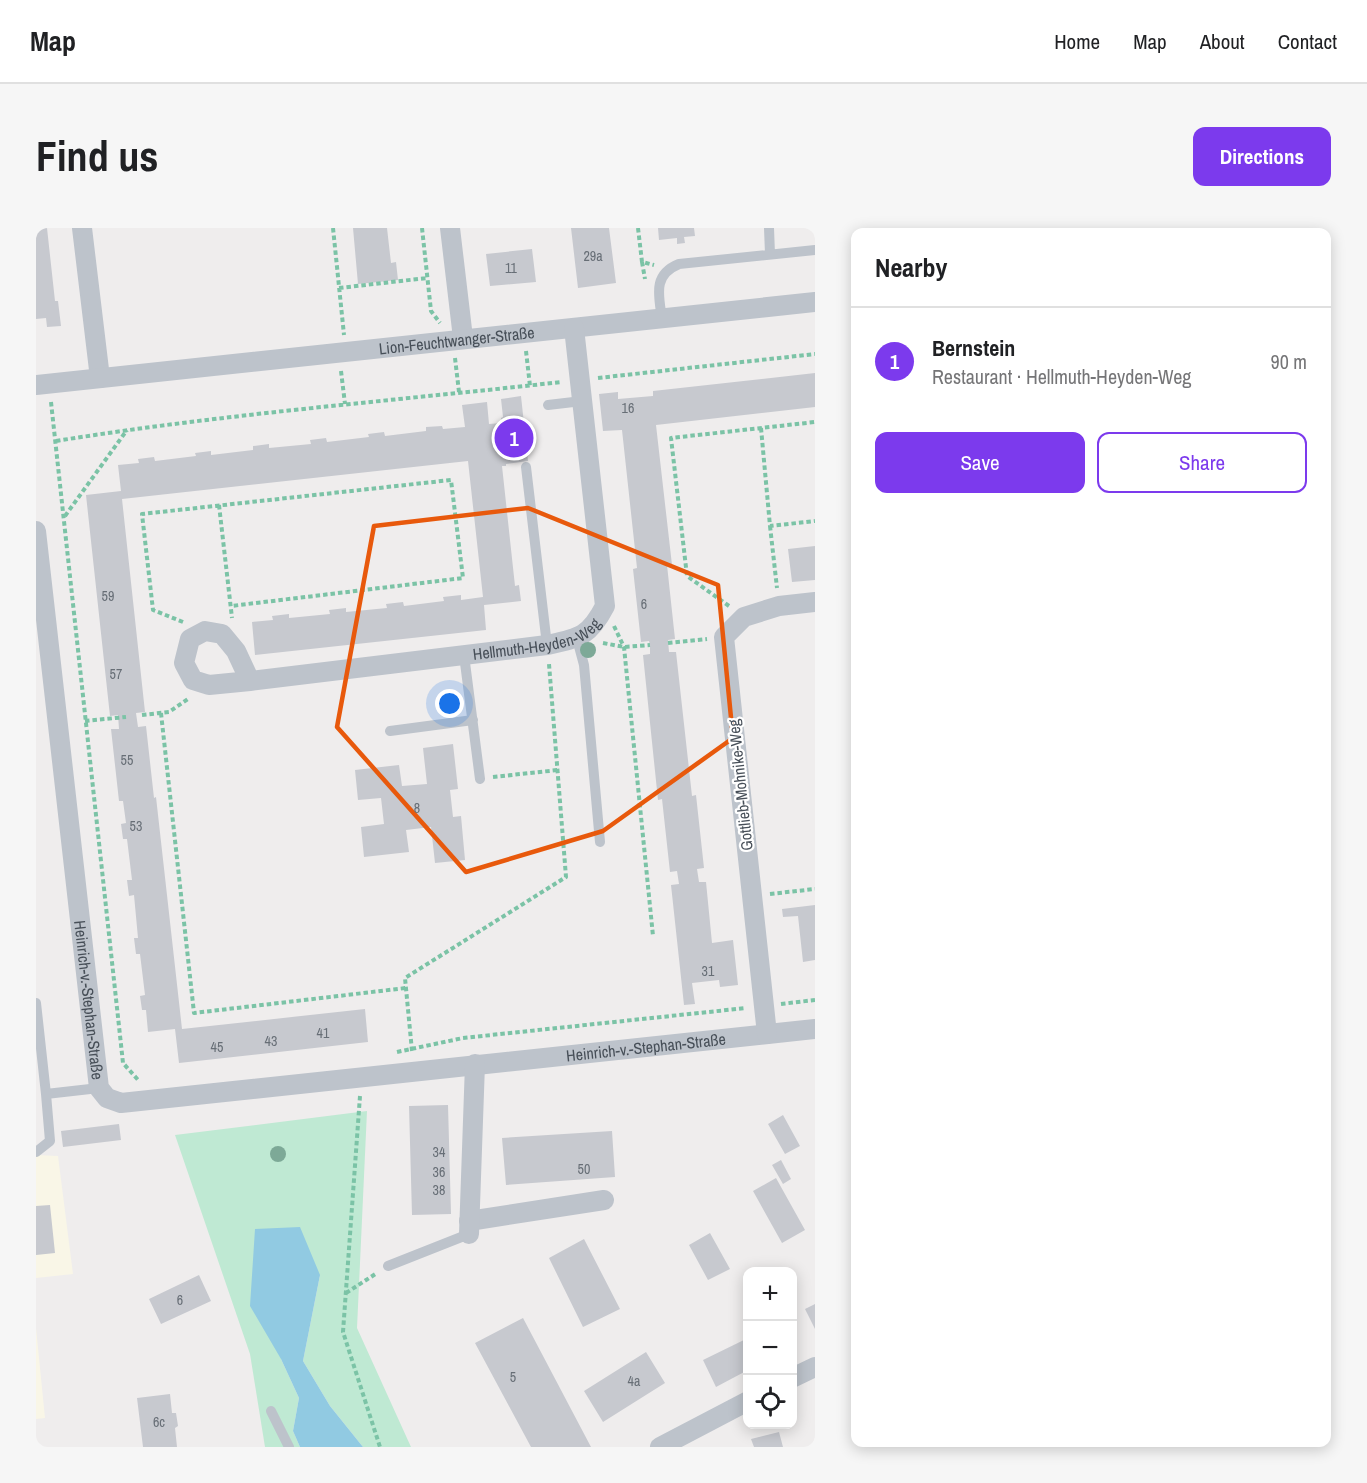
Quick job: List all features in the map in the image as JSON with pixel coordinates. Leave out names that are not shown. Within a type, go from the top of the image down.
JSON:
[{"type":"street","points":[[82,228],[100,378]]},
{"type":"street","points":[[450,228],[458,339]]},
{"type":"street","name":"Lion-Feuchtwanger-Straße","points":[[42,385],[815,302]]},
{"type":"street","name":"Hellmuth-Heyden-Weg","points":[[205,631],[190,639],[184,663],[193,680],[209,685],[547,645],[577,639],[596,623],[605,606],[574,328]]},
{"type":"street","name":"Heinrich-v.-Stephan-Straße","points":[[36,531],[99,1088],[107,1098],[121,1103],[815,1029]]},
{"type":"street","points":[[724,637],[744,617],[779,606],[815,602]]},
{"type":"street","points":[[205,631],[222,634],[236,651],[250,681]]},
{"type":"street","name":"Gottlieb-Mohnike-Weg","points":[[724,637],[767,1034]]},
{"type":"street","points":[[475,1064],[469,1227],[604,1200]]},
{"type":"street","points":[[797,1376],[815,1367]]},
{"type":"street","points":[[660,1447],[743,1403]]},
{"type":"lane","points":[[769,228],[770,254]]},
{"type":"lane","points":[[662,319],[658,291],[661,277],[670,267],[679,264],[815,250]]},
{"type":"lane","points":[[548,405],[582,401]]},
{"type":"lane","points":[[526,467],[547,645]]},
{"type":"lane","points":[[577,639],[584,665],[600,842]]},
{"type":"lane","points":[[464,655],[480,778]]},
{"type":"lane","points":[[390,731],[473,720]]},
{"type":"lane","points":[[36,1003],[50,1140],[36,1152]]},
{"type":"lane","points":[[46,1094],[99,1088]]},
{"type":"lane","points":[[388,1266],[469,1227]]},
{"type":"lane","points":[[271,1411],[289,1447]]},
{"type":"path","points":[[333,228],[345,351],[340,361],[345,404]]},
{"type":"path","points":[[422,228],[431,312],[458,339],[459,392]]},
{"type":"path","points":[[638,228],[645,283]]},
{"type":"path","points":[[642,262],[670,267]]},
{"type":"path","points":[[339,288],[427,278]]},
{"type":"path","points":[[56,441],[128,429],[345,404],[815,354]]},
{"type":"path","points":[[42,385],[56,441],[123,1063],[143,1086]]},
{"type":"path","points":[[744,617],[687,576],[671,438],[815,422]]},
{"type":"path","points":[[760,428],[779,606]]},
{"type":"path","points":[[65,517],[128,429]]},
{"type":"path","points":[[205,631],[153,610],[142,514],[451,480],[463,578],[231,606]]},
{"type":"path","points":[[219,506],[236,651]]},
{"type":"path","points":[[770,526],[815,521]]},
{"type":"path","points":[[605,606],[624,647],[652,936]]},
{"type":"path","points":[[669,643],[724,637]]},
{"type":"path","points":[[415,1071],[405,978],[566,877],[547,645]]},
{"type":"path","points":[[624,647],[650,645]]},
{"type":"path","points":[[142,715],[169,712]]},
{"type":"path","points":[[161,713],[194,1013],[406,988]]},
{"type":"path","points":[[85,721],[126,717]]},
{"type":"path","points":[[480,778],[558,770]]},
{"type":"path","points":[[752,896],[815,889]]},
{"type":"path","points":[[389,1053],[463,1038],[815,1000]]},
{"type":"path","points":[[361,1078],[343,1332],[380,1447]]},
{"type":"path","points":[[345,1294],[388,1266]]},
{"type":"highlighted area","points":[[528,508],[718,585],[733,738],[603,831],[466,872],[337,727],[374,526]]},
{"type":"shaded area","points":[[36,1155],[58,1156],[73,1274],[36,1278]]},
{"type":"shaded area","points":[[36,1328],[45,1418],[36,1419]]},
{"type":"green space","points":[[367,1111],[357,1328],[411,1447],[363,1447],[330,1406],[303,1361],[320,1275],[281,1359],[299,1398],[293,1431],[300,1447],[265,1447],[250,1354],[175,1135]]},
{"type":"water","points":[[300,1227],[320,1275],[303,1361],[330,1406],[363,1447],[300,1447],[293,1431],[299,1398],[281,1359],[250,1306],[255,1229]]},
{"type":"building","points":[[36,228],[47,228],[55,301],[58,301],[61,326],[47,327],[46,318],[36,319]]},
{"type":"building","points":[[353,228],[387,228],[391,263],[396,262],[398,280],[358,284]]},
{"type":"building","points":[[571,228],[609,228],[616,283],[578,288]]},
{"type":"building","points":[[658,228],[694,228],[695,236],[684,237],[685,243],[677,244],[677,238],[659,240]]},
{"type":"building","points":[[532,249],[536,282],[490,286],[486,254]]},
{"type":"building","points":[[815,373],[815,407],[656,425],[672,565],[667,565],[675,639],[668,640],[669,652],[676,652],[692,796],[696,795],[704,868],[697,869],[699,882],[706,882],[712,943],[733,940],[738,985],[720,987],[719,980],[692,983],[695,1004],[684,1005],[671,885],[679,884],[677,871],[670,872],[662,799],[658,800],[643,655],[650,654],[650,645],[649,641],[641,642],[633,569],[637,568],[622,430],[603,431],[599,394],[618,392],[618,399],[653,396],[653,391]]},
{"type":"building","points":[[521,396],[528,461],[502,466],[515,586],[519,585],[521,601],[484,605],[486,630],[255,655],[252,622],[273,620],[272,616],[289,614],[289,618],[330,614],[329,610],[346,608],[346,612],[387,608],[386,604],[403,602],[404,606],[444,601],[443,597],[461,595],[461,600],[483,597],[468,461],[122,499],[145,712],[136,713],[138,727],[146,726],[182,1029],[365,1009],[368,1042],[179,1063],[175,1029],[148,1032],[146,1010],[142,1010],[140,996],[145,995],[140,954],[136,954],[134,938],[138,938],[134,895],[129,896],[127,880],[132,880],[127,839],[123,839],[121,824],[126,823],[123,801],[119,801],[111,729],[119,729],[118,715],[110,716],[86,495],[121,491],[118,465],[139,463],[138,459],[154,457],[155,461],[196,456],[195,453],[211,451],[211,455],[253,450],[253,446],[269,444],[269,448],[311,444],[310,440],[326,438],[327,442],[369,437],[368,434],[384,432],[385,436],[426,431],[426,427],[442,426],[443,429],[465,427],[462,405],[487,402],[489,424],[501,423],[503,417],[501,399]]},
{"type":"building","points":[[815,546],[815,580],[792,582],[788,549]]},
{"type":"building","points":[[453,744],[458,789],[450,790],[453,817],[461,816],[465,860],[435,863],[431,827],[406,830],[409,852],[364,857],[361,827],[384,824],[381,798],[358,800],[355,770],[399,765],[402,786],[427,784],[423,748]]},
{"type":"building","points":[[815,905],[815,960],[803,962],[798,916],[783,917],[782,909]]},
{"type":"building","points":[[448,1105],[451,1214],[412,1215],[409,1106]]},
{"type":"building","points":[[783,1115],[800,1146],[785,1154],[768,1124]]},
{"type":"building","points":[[119,1124],[121,1140],[63,1147],[61,1131]]},
{"type":"building","points":[[612,1131],[615,1177],[506,1185],[502,1138]]},
{"type":"building","points":[[781,1160],[791,1179],[783,1184],[772,1165]]},
{"type":"building","points":[[776,1178],[805,1230],[782,1243],[753,1191]]},
{"type":"building","points":[[50,1205],[55,1253],[36,1255],[36,1206]]},
{"type":"building","points":[[710,1233],[730,1269],[708,1280],[689,1245]]},
{"type":"building","points":[[584,1239],[620,1309],[583,1327],[549,1258]]},
{"type":"building","points":[[199,1275],[211,1301],[161,1324],[149,1299]]},
{"type":"building","points":[[815,1304],[815,1329],[805,1309]]},
{"type":"building","points":[[523,1318],[591,1447],[531,1447],[475,1343]]},
{"type":"building","points":[[743,1340],[743,1373],[716,1387],[703,1360]]},
{"type":"building","points":[[646,1352],[665,1383],[603,1422],[584,1391]]},
{"type":"building","points":[[170,1394],[172,1413],[176,1413],[178,1426],[175,1428],[177,1447],[143,1447],[137,1398]]},
{"type":"building","points":[[779,1432],[783,1447],[754,1447],[751,1439]]},
{"type":"place","name":"Bernstein","points":[[514,438]]}]
